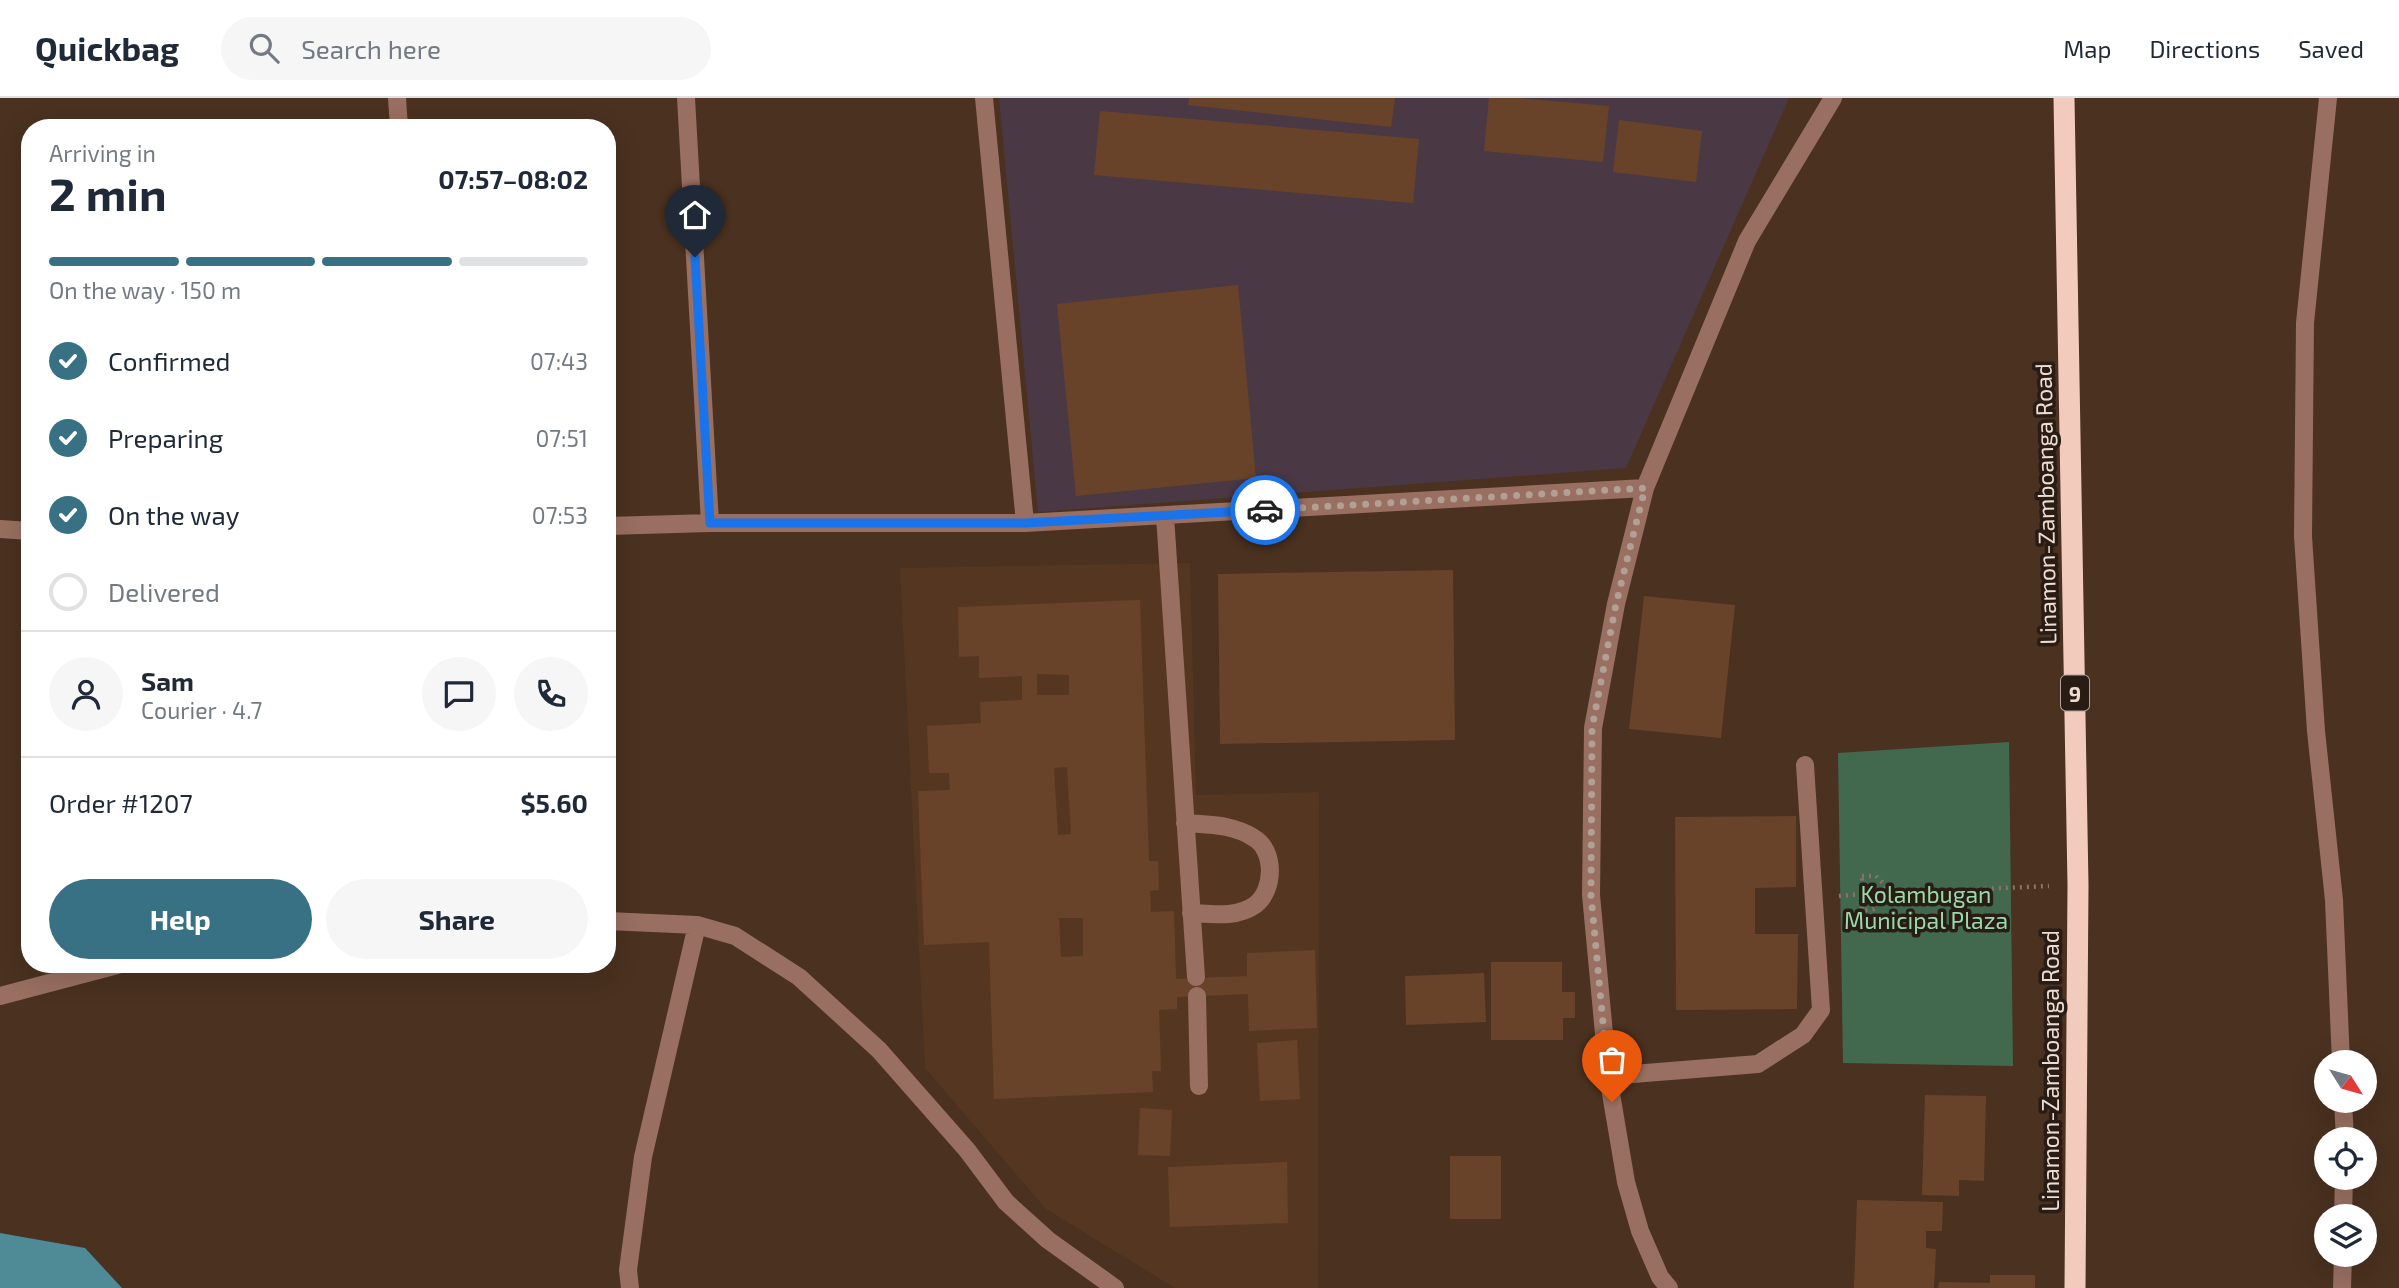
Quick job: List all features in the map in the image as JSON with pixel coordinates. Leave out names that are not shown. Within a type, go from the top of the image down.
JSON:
[{"type":"highway","name":"Linamon-Zamboanga Road","points":[[2064,98],[2078,885],[2075,1288]]},
{"type":"street","points":[[397,98],[398,119]]},
{"type":"street","points":[[686,98],[710,523]]},
{"type":"street","points":[[984,98],[1025,523]]},
{"type":"street","points":[[1669,1288],[1660,1278],[1640,1231],[1626,1182],[1608,1076],[1591,895],[1592,728],[1616,604],[1645,488],[1747,242],[1833,98]]},
{"type":"street","points":[[2328,98],[2323,124],[2305,323],[2302,536],[2316,731],[2334,900],[2340,1050]]},
{"type":"street","points":[[616,526],[710,523],[1025,523],[1645,488]]},
{"type":"street","points":[[1164,516],[1196,978]]},
{"type":"street","points":[[0,529],[21,530]]},
{"type":"street","points":[[1608,1076],[1758,1064],[1803,1035],[1821,1010],[1805,765]]},
{"type":"street","points":[[1185,823],[1232,827],[1257,839],[1270,859],[1267,889],[1255,905],[1228,915],[1191,913]]},
{"type":"street","points":[[616,920],[697,925],[735,936],[799,977],[879,1050],[967,1150],[1006,1202],[1048,1240],[1115,1288]]},
{"type":"street","points":[[631,1288],[628,1270],[643,1157],[697,925]]},
{"type":"street","points":[[0,996],[87,973]]},
{"type":"street","points":[[1197,996],[1199,1086]]},
{"type":"street","points":[[2342,1288],[2343,1267]]},
{"type":"path","points":[[1862,876],[1876,876],[1882,880],[1887,893],[1881,905],[1874,909],[1862,909],[1862,876]]},
{"type":"path","points":[[1887,893],[1975,887],[2078,885]]},
{"type":"shaded area","points":[[999,98],[1789,98],[1626,468],[1038,512]]},
{"type":"shaded area","points":[[1190,563],[1196,795],[1319,792],[1318,1288],[1175,1288],[1046,1209],[925,1068],[900,568]]},
{"type":"green space","name":"Kolambugan Municipal Plaza","points":[[2009,742],[2013,1066],[1843,1063],[1838,753]]},
{"type":"water","points":[[0,1233],[85,1248],[122,1288],[0,1288]]},
{"type":"building","points":[[1189,98],[1395,98],[1391,127],[1188,105]]},
{"type":"building","points":[[1489,98],[1609,106],[1603,162],[1484,151]]},
{"type":"building","points":[[1100,111],[1419,139],[1413,203],[1094,175]]},
{"type":"building","points":[[1619,120],[1702,131],[1696,182],[1613,172]]},
{"type":"building","points":[[1238,285],[1256,478],[1076,496],[1057,304]]},
{"type":"building","points":[[1453,570],[1455,740],[1220,744],[1218,574]]},
{"type":"building","points":[[1644,596],[1735,605],[1721,738],[1629,729]]},
{"type":"building","points":[[1140,600],[1149,861],[1158,861],[1159,890],[1150,891],[1151,912],[1174,911],[1176,979],[1247,976],[1247,953],[1315,950],[1317,1028],[1249,1031],[1248,994],[1177,997],[1177,1009],[1159,1010],[1161,1071],[1152,1071],[1153,1092],[994,1099],[989,942],[924,945],[918,791],[950,790],[949,773],[929,773],[927,726],[981,723],[980,702],[1022,700],[1022,676],[979,678],[979,656],[959,657],[958,607]],"holes":[[[1037,674],[1069,675],[1069,695],[1037,695]],[[1067,767],[1071,834],[1058,835],[1054,768]],[[1059,918],[1083,918],[1083,956],[1061,957]]]},
{"type":"building","points":[[1796,816],[1796,887],[1755,888],[1755,934],[1798,934],[1797,1009],[1676,1010],[1675,817]]},
{"type":"building","points":[[1491,962],[1562,962],[1562,992],[1575,992],[1575,1018],[1563,1018],[1563,1040],[1491,1040]]},
{"type":"building","points":[[1484,973],[1486,1022],[1406,1025],[1405,976]]},
{"type":"building","points":[[1297,1040],[1300,1099],[1260,1101],[1257,1043]]},
{"type":"building","points":[[1925,1095],[1986,1096],[1984,1181],[1959,1180],[1959,1196],[1922,1195]]},
{"type":"building","points":[[1140,1108],[1172,1110],[1170,1156],[1138,1155]]},
{"type":"building","points":[[1450,1156],[1501,1156],[1501,1219],[1450,1219]]},
{"type":"building","points":[[1287,1162],[1288,1223],[1170,1227],[1168,1167]]},
{"type":"building","points":[[1857,1200],[1943,1202],[1942,1231],[1926,1231],[1926,1248],[1936,1249],[1934,1288],[1854,1288]]},
{"type":"building","points":[[1990,1275],[2035,1275],[2035,1288],[1938,1288],[1939,1282],[1990,1283]]},
{"type":"way so far","points":[[1265,510],[1645,488],[1616,604],[1592,728],[1591,895],[1612,1102]]},
{"type":"route","points":[[695,257],[710,523],[1025,523],[1265,510]]}]
